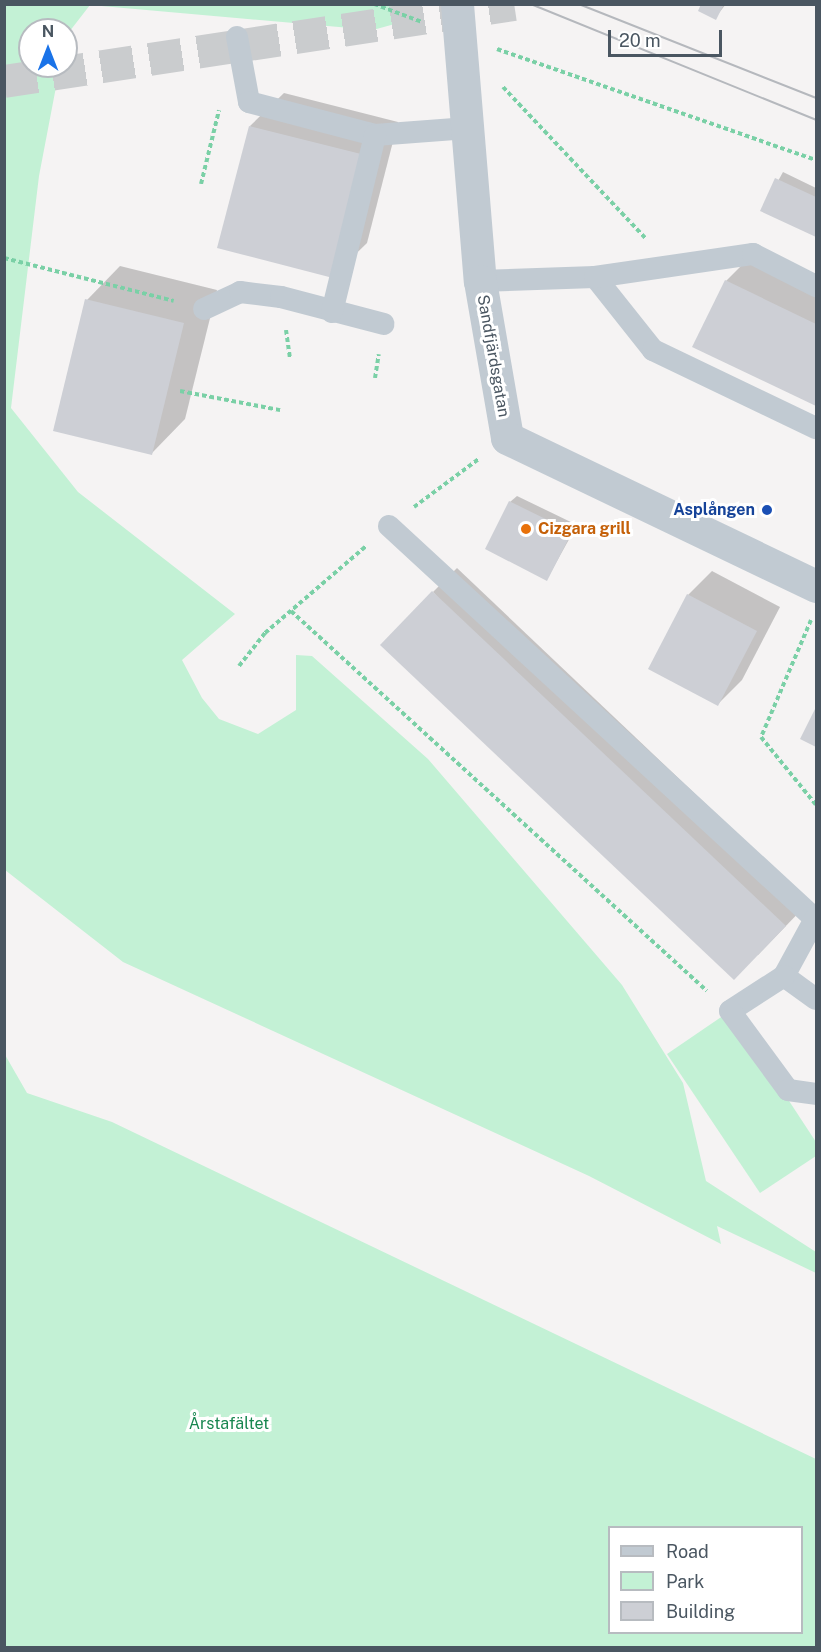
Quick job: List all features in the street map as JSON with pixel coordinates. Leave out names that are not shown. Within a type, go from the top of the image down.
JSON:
[{"type":"street","name":"Sandfjärdsgatan","points":[[458,20],[480,281],[507,438],[814,601]]},
{"type":"lane","points":[[237,37],[249,102],[375,135],[468,128]]},
{"type":"lane","points":[[332,312],[375,135]]},
{"type":"lane","points":[[480,281],[595,277],[753,254],[816,286]]},
{"type":"lane","points":[[595,277],[653,350],[816,428]]},
{"type":"lane","points":[[204,309],[240,292],[281,297],[384,324]]},
{"type":"lane","points":[[389,526],[814,919],[784,976],[730,1011],[788,1090],[816,1094]]},
{"type":"lane","points":[[784,976],[816,999]]},
{"type":"path","points":[[374,4],[458,20],[816,160]]},
{"type":"path","points":[[503,87],[671,265]]},
{"type":"path","points":[[4,258],[204,309]]},
{"type":"path","points":[[180,391],[280,410]]},
{"type":"path","points":[[814,601],[761,737],[816,805]]},
{"type":"path","points":[[291,610],[730,1011]]},
{"type":"green space","points":[[4,5],[90,5],[78,20],[78,18],[18,18],[18,78],[58,78],[39,176],[11,408],[78,492],[235,614],[182,660],[202,698],[219,719],[258,734],[296,710],[296,655],[312,656],[428,759],[622,985],[683,1083],[706,1181],[816,1252],[816,1273],[717,1226],[721,1244],[589,1176],[123,962],[5,870]]},
{"type":"green space","points":[[90,5],[411,5],[409,20],[373,30]]},
{"type":"green space","points":[[730,1011],[816,1142],[816,1156],[760,1193],[667,1054]]},
{"type":"green space","name":"Årstafältet","points":[[4,1053],[27,1093],[112,1122],[816,1459],[816,1647],[5,1647]]},
{"type":"building","points":[[701,4],[723,6],[716,20],[698,11]]},
{"type":"building","points":[[249,126],[365,155],[333,278],[217,248]]},
{"type":"building","points":[[775,178],[816,197],[816,237],[760,211]]},
{"type":"building","points":[[725,280],[816,324],[816,406],[692,347]]},
{"type":"building","points":[[85,299],[184,323],[152,455],[53,431]]},
{"type":"building","points":[[509,501],[572,532],[547,581],[485,549]]},
{"type":"building","points":[[432,591],[786,926],[734,980],[380,645]]},
{"type":"building","points":[[687,594],[757,631],[718,706],[648,669]]},
{"type":"building","points":[[816,707],[816,747],[800,739]]},
{"type":"tunnel","points":[[4,81],[514,4]]},
{"type":"tram line","points":[[531,4],[816,120]]},
{"type":"tram line","points":[[579,4],[816,98]]},
{"type":"place","name":"Asplången","points":[[767,510]]},
{"type":"place","name":"Cizgara grill","points":[[526,529]]}]
